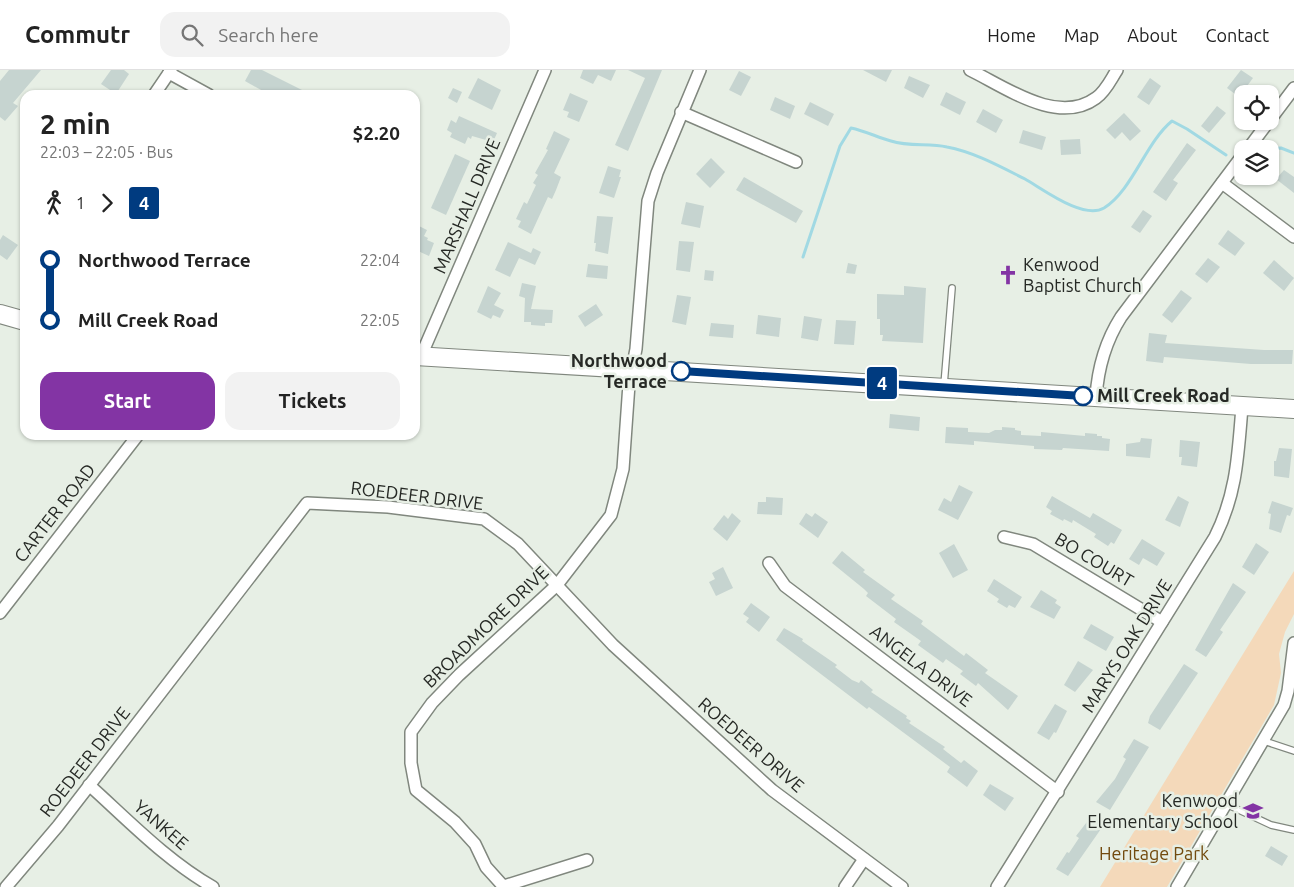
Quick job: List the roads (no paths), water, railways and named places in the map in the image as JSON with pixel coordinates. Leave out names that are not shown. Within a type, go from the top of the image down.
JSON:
[{"type":"main road","points":[[0,314],[20,320]]},
{"type":"main road","points":[[420,356],[1294,409]]},
{"type":"street","name":"MARSHALL DRIVE","points":[[420,351],[545,70]]},
{"type":"street","points":[[633,368],[648,201],[681,112],[700,70]]},
{"type":"street","points":[[970,70],[1038,102],[1052,107],[1065,107],[1079,105],[1096,98],[1117,70]]},
{"type":"street","points":[[157,90],[170,71],[201,90]]},
{"type":"street","points":[[1279,107],[1294,88]]},
{"type":"street","points":[[681,112],[796,162]]},
{"type":"street","points":[[1096,396],[1098,371],[1114,328],[1234,167]]},
{"type":"street","points":[[1222,183],[1294,238]]},
{"type":"street","name":"BROADMORE DRIVE","points":[[504,887],[486,866],[475,844],[416,790],[411,763],[411,732],[432,703],[459,675],[557,585],[611,515],[623,469],[629,384],[633,368]]},
{"type":"street","name":"MARYS OAK DRIVE","points":[[997,887],[1058,792],[1215,537],[1229,507],[1236,471],[1242,407]]},
{"type":"street","name":"CARTER ROAD","points":[[0,613],[134,440]]},
{"type":"street","name":"ROEDEER DRIVE","points":[[6,887],[58,826],[307,503],[388,507],[484,519],[518,544],[613,645],[772,790],[902,887]]},
{"type":"street","name":"BO COURT","points":[[1004,537],[1033,544],[1162,622]]},
{"type":"street","name":"ANGELA DRIVE","points":[[769,563],[785,586],[1058,792]]},
{"type":"street","points":[[1177,887],[1284,705],[1288,691],[1294,643]]},
{"type":"street","name":"YANKEE","points":[[89,785],[196,878],[213,887]]},
{"type":"street","points":[[845,887],[864,859]]},
{"type":"street","points":[[504,887],[587,860]]},
{"type":"lane","points":[[944,387],[952,288]]},
{"type":"lane","points":[[1264,741],[1294,751]]},
{"type":"lane","points":[[1226,804],[1270,825],[1294,830]]},
{"type":"waterway","points":[[803,257],[840,146],[851,128],[898,143],[940,146],[967,152],[1025,179],[1063,202],[1085,210],[1095,211],[1104,208],[1123,190],[1154,141],[1172,121],[1226,155]]},
{"type":"waterway","points":[[1279,148],[1294,153]]},
{"type":"place","name":"Kenwood Baptist Church","points":[[1008,275]]},
{"type":"place","name":"Northwood Terrace","points":[[681,371]]},
{"type":"place","name":"Mill Creek Road","points":[[1083,396]]},
{"type":"place","name":"Kenwood Elementary School","points":[[1253,811]]},
{"type":"park label","name":"Heritage Park","points":[[1154,854]]}]
